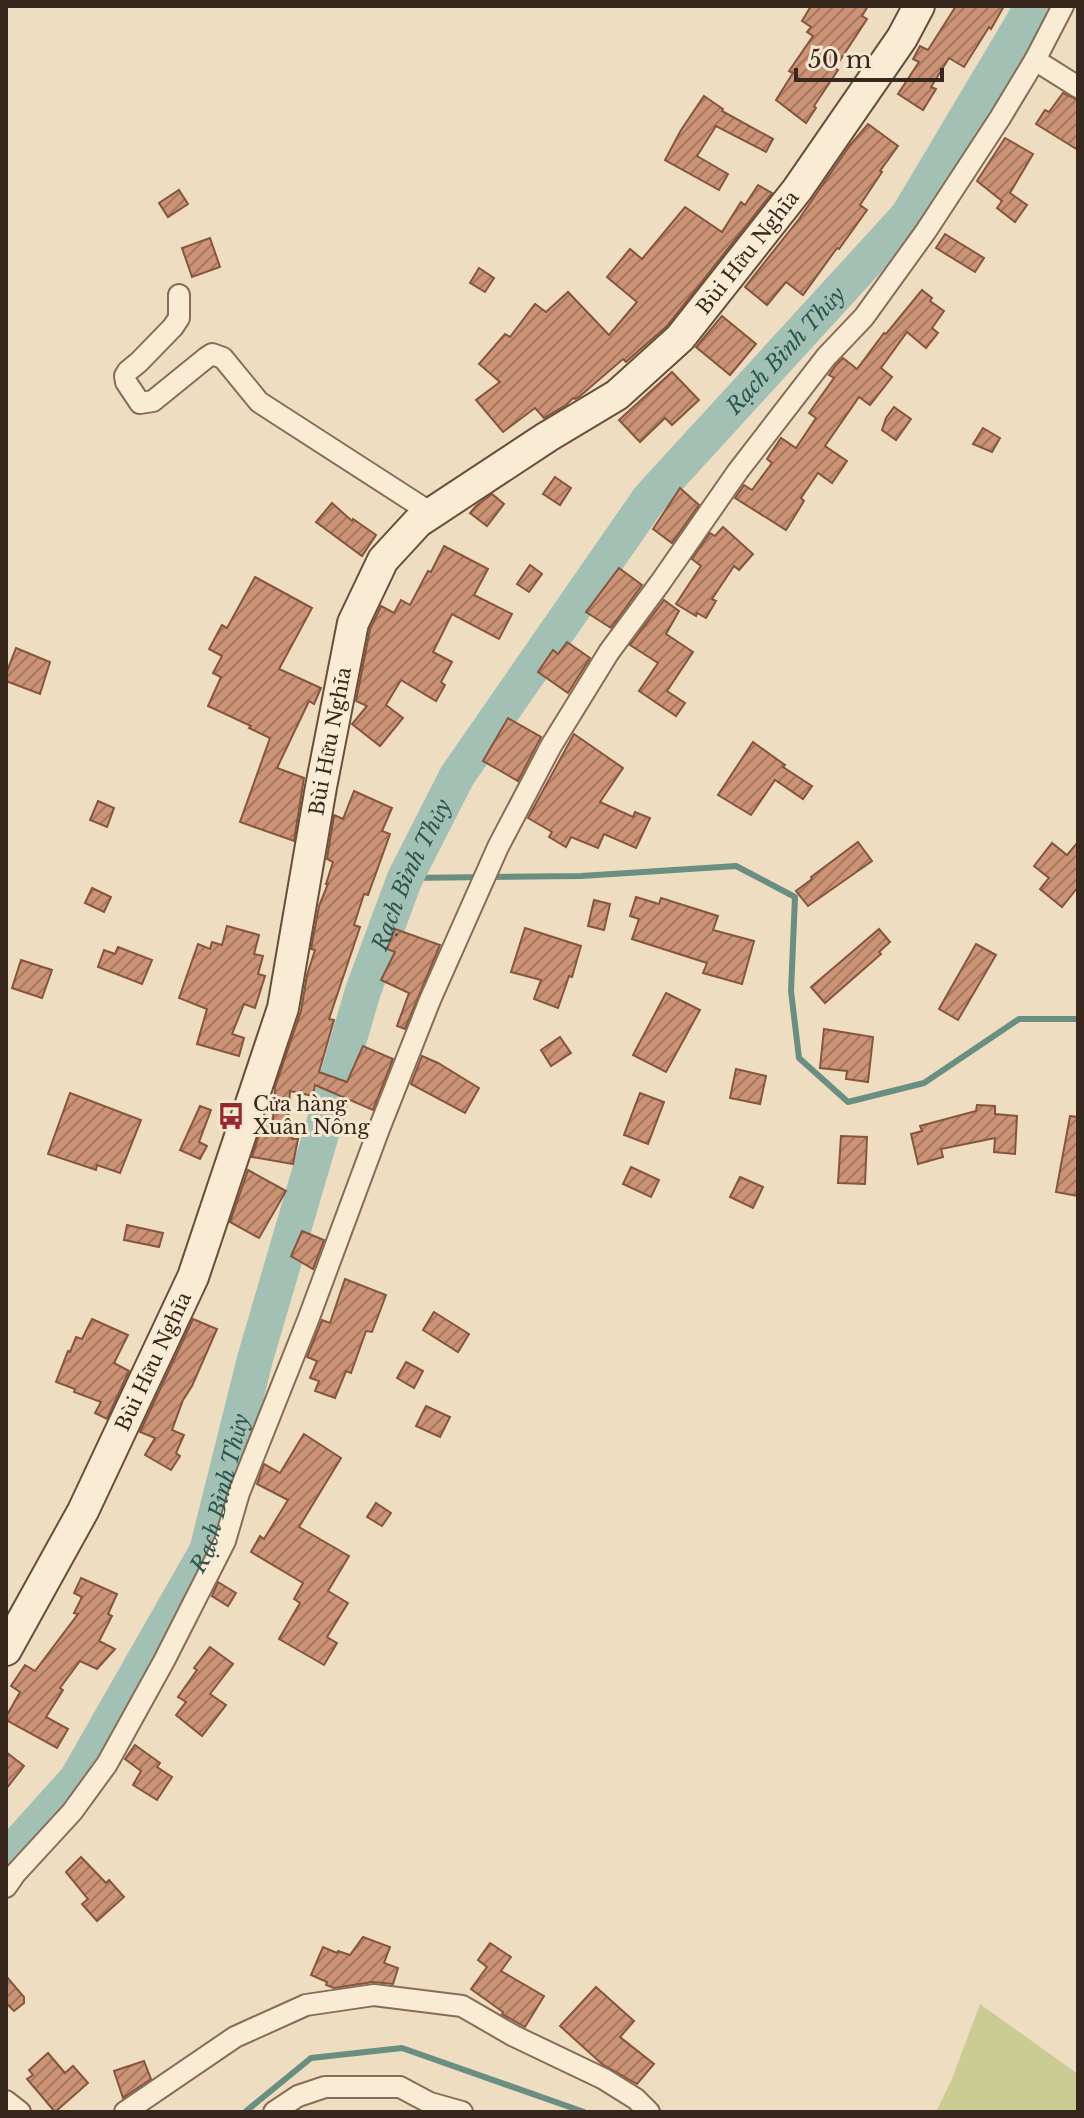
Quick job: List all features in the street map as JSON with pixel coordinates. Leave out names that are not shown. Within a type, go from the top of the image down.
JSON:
[{"type":"main road","name":"Bùi Hữu Nghĩa","points":[[6,1650],[83,1511],[193,1277],[283,1008],[353,623],[383,560],[418,522],[617,395],[680,338],[797,190],[902,38],[919,6]]},
{"type":"street","points":[[6,1887],[72,1812],[107,1764],[225,1541],[239,1493],[430,1000],[498,847],[551,746],[609,652],[738,471],[826,357],[864,317],[926,231],[1000,118],[1063,6]]},
{"type":"street","points":[[1035,60],[1078,87]]},
{"type":"street","points":[[179,295],[179,318],[125,376],[140,403],[153,401],[206,358],[217,355],[223,358],[259,402],[431,513]]},
{"type":"street","points":[[125,2112],[235,2037],[306,2005],[374,1995],[462,2006],[514,2036],[604,2079],[636,2099],[649,2112]]},
{"type":"street","points":[[274,2112],[298,2096],[325,2087],[400,2087],[430,2103],[462,2112]]},
{"type":"street","points":[[6,2101],[20,2112]]},
{"type":"green space","points":[[980,2004],[1078,2074],[1078,2112],[936,2112]]},
{"type":"building","points":[[811,6],[868,6],[862,16],[867,19],[835,68],[838,70],[806,123],[776,100],[793,73],[789,71],[813,36],[807,32],[811,27],[802,21]]},
{"type":"building","points":[[956,6],[1004,6],[964,67],[949,58],[931,87],[936,89],[923,110],[898,94],[919,62],[913,59],[920,46],[928,50]]},
{"type":"building","points":[[1063,93],[1078,100],[1078,150],[1036,124],[1045,110],[1049,112]]},
{"type":"building","points":[[704,96],[722,111],[773,139],[766,152],[716,126],[697,156],[728,174],[719,190],[665,160]]},
{"type":"building","points":[[868,124],[898,146],[860,205],[867,210],[803,295],[786,282],[767,305],[745,287]]},
{"type":"building","points":[[1005,138],[1033,154],[1010,193],[1027,205],[1015,222],[997,208],[1002,201],[977,181]]},
{"type":"building","points":[[758,185],[772,193],[667,326],[579,397],[544,418],[535,408],[503,432],[476,400],[500,382],[479,364],[505,334],[510,337],[535,304],[546,312],[568,292],[609,335],[637,302],[607,277],[630,249],[642,259],[685,207],[722,232],[741,202],[745,205]]},
{"type":"building","points":[[179,190],[188,204],[168,217],[159,203]]},
{"type":"building","points":[[945,234],[984,258],[975,272],[936,248]]},
{"type":"building","points":[[210,238],[220,267],[192,277],[182,248]]},
{"type":"building","points":[[479,268],[494,278],[485,292],[470,283]]},
{"type":"building","points":[[922,290],[932,298],[930,301],[944,311],[932,328],[938,333],[926,348],[907,332],[881,368],[892,377],[870,405],[859,397],[825,446],[847,461],[832,483],[818,473],[801,498],[804,501],[786,530],[735,498],[744,485],[752,490],[772,463],[767,459],[781,438],[796,448],[816,418],[809,413],[834,378],[829,375],[836,365],[843,358],[857,369]]},
{"type":"building","points":[[722,316],[756,344],[730,375],[696,347]]},
{"type":"building","points":[[672,372],[699,400],[672,425],[665,418],[640,442],[619,420]]},
{"type":"building","points":[[894,407],[911,419],[896,440],[882,430]]},
{"type":"building","points":[[983,428],[1000,438],[992,452],[973,444]]},
{"type":"building","points":[[555,477],[571,488],[560,505],[543,494]]},
{"type":"building","points":[[680,488],[699,505],[672,543],[653,529]]},
{"type":"building","points":[[492,494],[504,504],[487,526],[470,513]]},
{"type":"building","points":[[332,503],[352,521],[376,535],[362,556],[316,522]]},
{"type":"building","points":[[723,527],[753,554],[739,570],[734,566],[712,599],[716,601],[706,618],[697,613],[696,616],[676,604],[701,566],[692,559],[710,533],[715,536]]},
{"type":"building","points":[[444,546],[488,569],[474,595],[512,614],[499,639],[452,614],[433,652],[452,662],[441,682],[445,685],[436,701],[401,680],[386,705],[403,718],[380,746],[352,724],[367,706],[356,701],[370,629],[381,606],[394,613],[401,600],[410,605]]},
{"type":"building","points":[[530,565],[542,574],[529,592],[517,584]]},
{"type":"building","points":[[619,568],[642,585],[611,628],[586,612]]},
{"type":"building","points":[[255,577],[312,608],[279,669],[321,688],[314,704],[309,701],[277,768],[304,778],[294,841],[240,822],[270,738],[208,706],[221,677],[213,673],[222,656],[209,649],[222,625],[227,628]]},
{"type":"building","points":[[664,600],[679,611],[666,634],[693,652],[667,691],[685,703],[676,716],[639,691],[658,663],[630,645]]},
{"type":"building","points":[[567,642],[590,658],[568,693],[538,672],[553,650],[558,654]]},
{"type":"building","points":[[16,648],[50,662],[40,694],[6,681]]},
{"type":"building","points":[[508,718],[541,737],[518,781],[483,761]]},
{"type":"building","points":[[574,734],[623,768],[600,802],[633,817],[635,812],[650,818],[636,848],[604,834],[598,848],[571,837],[566,847],[549,837],[552,832],[528,818]]},
{"type":"building","points":[[753,742],[812,786],[803,799],[775,780],[751,815],[718,795]]},
{"type":"building","points":[[354,791],[392,808],[382,831],[390,834],[354,925],[360,927],[329,1019],[334,1020],[319,1072],[347,1082],[363,1046],[393,1059],[373,1110],[315,1085],[313,1096],[290,1091],[288,1121],[295,1123],[292,1139],[298,1139],[293,1164],[252,1157],[265,1117],[273,1119],[275,1087],[301,1011],[315,950],[311,949],[319,906],[333,862],[327,859],[334,815],[343,819]]},
{"type":"building","points":[[98,801],[114,808],[107,827],[90,820]]},
{"type":"building","points":[[858,842],[872,861],[808,906],[796,891]]},
{"type":"building","points":[[1078,842],[1078,887],[1062,907],[1040,889],[1049,878],[1034,866],[1052,843],[1067,855]]},
{"type":"building","points":[[92,888],[111,897],[104,912],[85,903]]},
{"type":"building","points":[[636,897],[659,904],[661,898],[718,916],[713,930],[754,941],[742,984],[703,973],[707,963],[632,939],[639,919],[630,916]]},
{"type":"building","points":[[594,900],[610,904],[604,930],[588,926]]},
{"type":"building","points":[[227,926],[259,935],[254,954],[263,956],[258,974],[265,976],[255,1008],[244,1004],[232,1034],[244,1038],[239,1056],[197,1044],[207,1009],[179,998],[198,944],[210,949],[212,942],[222,945]]},
{"type":"building","points":[[525,928],[581,946],[558,1008],[534,999],[541,980],[511,972]]},
{"type":"building","points":[[395,929],[440,945],[405,1029],[397,1026],[409,993],[381,980],[395,952],[387,949]]},
{"type":"building","points":[[879,929],[890,942],[879,952],[881,954],[825,1003],[811,987]]},
{"type":"building","points":[[976,944],[996,955],[958,1020],[939,1009]]},
{"type":"building","points":[[118,947],[152,960],[142,984],[98,967],[104,950],[115,954]]},
{"type":"building","points":[[21,960],[52,970],[42,998],[12,988]]},
{"type":"building","points":[[666,993],[700,1010],[666,1072],[633,1055]]},
{"type":"building","points":[[824,1029],[873,1037],[868,1082],[846,1079],[847,1071],[820,1068]]},
{"type":"building","points":[[560,1037],[571,1053],[551,1066],[541,1050]]},
{"type":"building","points":[[422,1056],[479,1088],[465,1113],[411,1084]]},
{"type":"building","points":[[736,1069],[766,1076],[760,1104],[730,1098]]},
{"type":"building","points":[[70,1093],[141,1120],[120,1173],[97,1165],[96,1170],[48,1154]]},
{"type":"building","points":[[640,1093],[664,1102],[648,1144],[624,1135]]},
{"type":"building","points":[[977,1105],[995,1106],[995,1114],[1017,1116],[1015,1154],[994,1152],[995,1138],[941,1149],[943,1157],[918,1164],[911,1134],[922,1131],[920,1126],[976,1111]]},
{"type":"building","points":[[200,1106],[211,1110],[199,1142],[207,1146],[200,1159],[180,1150]]},
{"type":"building","points":[[1070,1116],[1078,1117],[1078,1196],[1056,1192]]},
{"type":"building","points":[[841,1136],[867,1137],[865,1184],[838,1183]]},
{"type":"building","points":[[631,1167],[659,1180],[651,1197],[623,1184]]},
{"type":"building","points":[[248,1170],[286,1191],[259,1238],[230,1222]]},
{"type":"building","points":[[740,1177],[763,1187],[753,1208],[730,1197]]},
{"type":"building","points":[[127,1225],[163,1233],[159,1247],[124,1240]]},
{"type":"building","points":[[302,1231],[324,1240],[313,1269],[291,1256]]},
{"type":"building","points":[[345,1279],[386,1295],[372,1332],[366,1331],[351,1373],[346,1371],[335,1398],[315,1391],[319,1381],[310,1378],[317,1361],[307,1357],[322,1320],[330,1323]]},
{"type":"building","points":[[434,1312],[469,1334],[458,1352],[423,1330]]},
{"type":"building","points":[[92,1319],[128,1335],[114,1363],[129,1371],[107,1419],[95,1413],[101,1402],[56,1382],[76,1337],[82,1339]]},
{"type":"building","points":[[193,1319],[217,1329],[172,1430],[184,1435],[176,1453],[180,1456],[171,1470],[145,1455],[155,1438],[140,1432]]},
{"type":"building","points":[[406,1362],[423,1371],[414,1388],[397,1378]]},
{"type":"building","points":[[426,1406],[450,1417],[440,1437],[416,1426]]},
{"type":"building","points":[[304,1434],[341,1458],[299,1527],[349,1556],[328,1591],[348,1603],[327,1637],[337,1643],[324,1665],[279,1639],[300,1603],[294,1599],[303,1583],[251,1552],[260,1536],[264,1539],[288,1500],[257,1484],[264,1464],[280,1473]]},
{"type":"building","points":[[376,1503],[391,1513],[382,1526],[367,1517]]},
{"type":"building","points":[[81,1578],[117,1594],[108,1614],[112,1616],[99,1641],[115,1649],[97,1669],[80,1661],[60,1688],[63,1690],[46,1717],[68,1729],[57,1748],[6,1720],[6,1717],[20,1692],[11,1686],[25,1665],[35,1671],[78,1614],[74,1613],[82,1597],[74,1593]]},
{"type":"building","points":[[218,1582],[236,1593],[228,1606],[212,1596]]},
{"type":"building","points":[[210,1647],[233,1664],[210,1694],[226,1705],[202,1736],[176,1715],[186,1702],[178,1697]]},
{"type":"building","points":[[135,1745],[160,1763],[157,1767],[172,1777],[157,1800],[133,1785],[141,1771],[125,1759]]},
{"type":"building","points":[[6,1752],[24,1766],[6,1789]]},
{"type":"building","points":[[81,1857],[124,1897],[97,1921],[82,1904],[88,1899],[66,1872]]},
{"type":"building","points":[[363,1937],[390,1947],[384,1963],[398,1968],[393,1984],[373,1982],[334,1988],[311,1975],[323,1947],[350,1955]]},
{"type":"building","points":[[490,1943],[511,1957],[501,1971],[544,1996],[525,2027],[502,2014],[471,1989],[487,1967],[478,1960]]},
{"type":"building","points":[[6,1976],[24,1997],[24,2003],[14,2011],[6,2003]]},
{"type":"building","points":[[596,1987],[634,2021],[620,2037],[654,2064],[637,2084],[602,2064],[560,2026]]},
{"type":"building","points":[[48,2053],[65,2073],[73,2066],[88,2083],[55,2112],[27,2079],[33,2075],[29,2070]]},
{"type":"building","points":[[144,2061],[151,2079],[123,2098],[114,2071]]},
{"type":"waterway","name":"Rạch Bình Thủy","points":[[6,1858],[77,1779],[207,1551],[255,1359],[363,991],[405,878],[457,776],[649,499],[908,216],[1033,6]]},
{"type":"waterway","points":[[405,878],[581,876],[736,866],[795,897],[791,991],[799,1058],[848,1102],[924,1083],[1019,1019],[1078,1019]]},
{"type":"waterway","points":[[245,2112],[311,2058],[402,2048],[584,2112]]},
{"type":"place","name":"Cửa hàng Xuân Nông","points":[[231,1116]]}]
